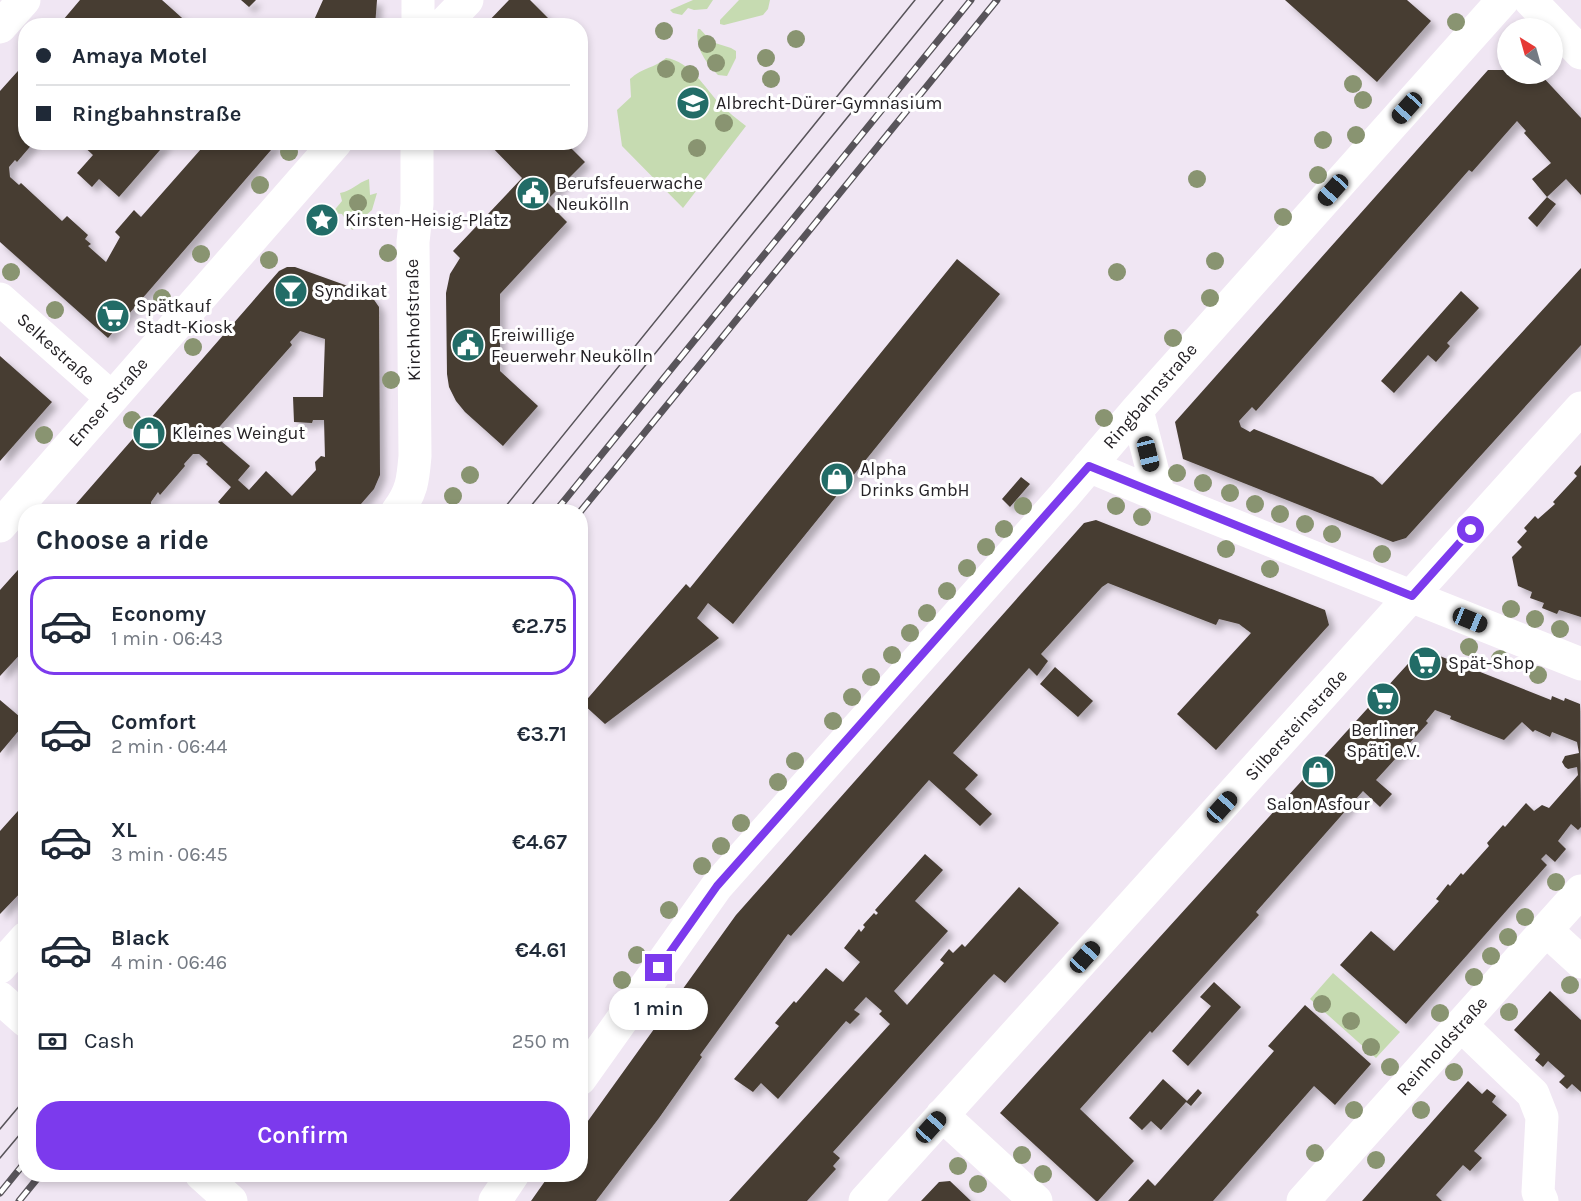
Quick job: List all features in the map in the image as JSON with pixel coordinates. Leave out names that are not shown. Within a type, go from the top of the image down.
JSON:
[{"type":"street","points":[[0,27],[24,0]]},
{"type":"street","points":[[418,0],[418,18]]},
{"type":"street","points":[[450,18],[467,0]]},
{"type":"street","name":"Ringbahnstraße","points":[[588,1068],[717,886],[1503,0]]},
{"type":"street","points":[[1530,0],[1581,53]]},
{"type":"street","name":"Emser Straße","points":[[19,504],[329,150]]},
{"type":"street","name":"Kirchhofstraße","points":[[402,504],[413,484],[415,456],[413,242],[417,204],[417,150]]},
{"type":"street","name":"Selkestraße","points":[[0,299],[112,398]]},
{"type":"street","name":"Silbersteinstraße","points":[[865,1201],[1581,408]]},
{"type":"street","points":[[1137,410],[1159,496]]},
{"type":"street","points":[[1089,466],[1581,664]]},
{"type":"street","name":"Emser Straße","points":[[0,526],[18,505]]},
{"type":"street","name":"Reinholdstraße","points":[[1303,1201],[1581,891]]},
{"type":"street","points":[[1546,930],[1581,962]]},
{"type":"street","points":[[0,967],[18,947]]},
{"type":"street","points":[[1461,1025],[1533,1094],[1542,1117],[1538,1192],[1542,1201]]},
{"type":"street","points":[[942,1115],[1036,1201]]},
{"type":"street","points":[[210,1182],[231,1201]]},
{"type":"street","points":[[495,1201],[508,1182]]},
{"type":"green space","points":[[693,0],[713,0],[707,9],[688,8],[682,15],[670,10]]},
{"type":"green space","points":[[739,0],[770,0],[768,9],[763,15],[720,24],[720,20]]},
{"type":"green space","points":[[698,29],[712,42],[736,51],[736,58],[727,76],[718,75],[705,60],[699,48]]},
{"type":"green space","points":[[666,58],[675,60],[690,70],[729,113],[746,126],[683,208],[622,146],[617,110],[631,97],[630,79]]},
{"type":"green space","points":[[369,179],[370,195],[377,193],[372,210],[365,216],[367,228],[360,225],[352,230],[342,214],[332,213],[342,201],[340,193]]},
{"type":"green space","points":[[1333,973],[1400,1032],[1376,1058],[1310,999]]},
{"type":"building","points":[[80,0],[162,0],[182,18],[65,18]]},
{"type":"building","points":[[241,0],[256,0],[249,7]]},
{"type":"building","points":[[323,0],[377,0],[376,18],[315,18]]},
{"type":"building","points":[[509,0],[530,0],[548,18],[492,18]]},
{"type":"building","points":[[1285,0],[1407,0],[1431,21],[1377,82]]},
{"type":"building","points":[[1488,70],[1497,70],[1497,84],[1549,84],[1581,118],[1581,195],[1566,179],[1547,197],[1532,179],[1551,163],[1524,133],[1526,131],[1517,121],[1472,172],[1469,170],[1256,411],[1252,407],[1239,421],[1241,427],[1250,432],[1254,429],[1373,477],[1382,485],[1581,268],[1581,345],[1406,538],[1393,542],[1183,459],[1175,422]]},
{"type":"building","points":[[18,71],[18,150],[27,150],[17,162],[15,160],[9,167],[10,177],[19,185],[21,183],[62,221],[67,216],[88,235],[85,239],[91,244],[88,246],[106,262],[120,237],[115,232],[134,210],[141,217],[200,150],[271,150],[108,338],[0,242],[0,91]]},
{"type":"building","points":[[88,150],[160,150],[119,197],[99,179],[92,187],[77,173],[93,155]]},
{"type":"building","points":[[495,150],[573,150],[585,162],[546,201],[567,222],[500,294],[500,371],[538,406],[503,446],[465,412],[449,387],[446,293],[450,274],[460,258],[453,251],[522,178]]},
{"type":"building","points":[[1547,197],[1556,204],[1537,227],[1528,218]]},
{"type":"building","points":[[957,259],[1000,294],[733,624],[708,603],[697,618],[719,638],[605,724],[588,709],[588,698],[686,584],[690,588]]},
{"type":"building","points":[[287,267],[295,267],[370,294],[379,307],[380,475],[374,489],[361,504],[220,504],[218,502],[231,487],[206,464],[208,462],[199,454],[193,454],[160,495],[158,492],[151,504],[76,504],[279,271]],"holes":[[[300,331],[325,339],[323,397],[293,397],[294,422],[312,423],[313,420],[324,420],[325,457],[321,456],[315,462],[316,470],[292,496],[266,471],[249,490],[238,480],[250,466],[213,434],[292,345],[290,342]]]},
{"type":"building","points":[[1461,291],[1479,308],[1447,343],[1450,346],[1436,362],[1428,355],[1394,393],[1381,381]]},
{"type":"building","points":[[0,356],[52,402],[0,461]]},
{"type":"building","points":[[1581,465],[1581,617],[1559,610],[1557,614],[1542,608],[1544,603],[1530,598],[1532,592],[1518,586],[1512,557],[1522,547],[1517,542],[1527,531],[1524,528],[1535,516],[1538,519],[1555,504],[1553,502],[1577,476],[1574,473]]},
{"type":"building","points":[[1021,477],[1030,484],[1010,507],[1002,499]]},
{"type":"building","points":[[1096,520],[1325,610],[1329,625],[1216,750],[1177,714],[1251,633],[1239,624],[1219,619],[1216,625],[1108,583],[1102,587],[1041,654],[1048,661],[1037,676],[1029,668],[953,753],[978,775],[965,789],[992,814],[980,826],[929,780],[791,936],[788,934],[700,1055],[702,1057],[659,1118],[596,1201],[531,1201],[544,1182],[588,1182],[588,1121],[736,915],[1084,523]]},
{"type":"building","points":[[18,570],[18,657],[0,676],[0,590]]},
{"type":"building","points":[[1427,651],[1551,700],[1552,696],[1580,704],[1581,827],[1578,830],[1571,824],[1558,841],[1566,849],[1555,862],[1546,854],[1541,859],[1547,865],[1406,1024],[1340,965],[1371,931],[1394,951],[1439,901],[1436,899],[1448,884],[1450,886],[1461,873],[1463,875],[1489,846],[1487,843],[1526,803],[1534,811],[1542,805],[1549,808],[1578,775],[1577,767],[1568,769],[1562,762],[1565,756],[1579,753],[1577,742],[1552,732],[1550,737],[1535,730],[1533,732],[1522,722],[1504,740],[1450,719],[1451,716],[1435,710],[1426,721],[1428,723],[1376,780],[1392,794],[1380,807],[1363,791],[1256,912],[1259,915],[1080,1109],[1134,1161],[1096,1201],[1000,1113],[1416,655]]},
{"type":"building","points":[[1055,667],[1093,701],[1078,717],[1040,684]]},
{"type":"building","points":[[0,700],[18,715],[18,732],[0,753]]},
{"type":"building","points":[[18,811],[18,895],[0,914],[0,831]]},
{"type":"building","points":[[925,854],[943,870],[915,901],[948,931],[894,991],[907,1005],[944,963],[940,960],[949,949],[953,953],[962,944],[965,947],[1019,887],[1059,923],[1005,983],[994,974],[989,979],[833,1152],[840,1158],[833,1166],[836,1169],[807,1201],[729,1201],[890,1024],[879,1014],[882,1011],[866,997],[854,1010],[860,1014],[850,1024],[846,1021],[778,1099],[761,1083],[753,1092],[734,1079],[779,1026],[775,1023],[826,968],[843,982],[860,962],[844,948],[859,929],[861,932],[865,927],[863,925],[874,913],[876,915],[878,913],[875,910]]},
{"type":"building","points":[[1214,982],[1241,1007],[1188,1066],[1172,1051],[1211,1006],[1200,997]]},
{"type":"building","points":[[1550,991],[1581,1020],[1581,1092],[1572,1084],[1567,1089],[1559,1082],[1565,1076],[1548,1061],[1543,1067],[1535,1060],[1540,1054],[1514,1030]]},
{"type":"building","points":[[1305,1005],[1371,1064],[1335,1105],[1314,1086],[1213,1201],[1128,1201],[1148,1179],[1155,1186],[1274,1051],[1268,1046]]},
{"type":"building","points":[[1163,1079],[1187,1101],[1198,1089],[1202,1093],[1191,1106],[1186,1102],[1161,1130],[1151,1121],[1142,1130],[1129,1118]]},
{"type":"building","points":[[1468,1081],[1482,1094],[1487,1089],[1496,1096],[1492,1102],[1507,1115],[1474,1151],[1482,1158],[1470,1171],[1463,1165],[1436,1195],[1442,1201],[1362,1201]]},
{"type":"building","points":[[950,1181],[971,1201],[921,1201],[939,1182]]},
{"type":"tram line","points":[[507,504],[915,0]]},
{"type":"tram line","points":[[533,504],[943,0]]},
{"type":"tram line","points":[[0,1129],[18,1108]]},
{"type":"tram line","points":[[0,1158],[18,1137]]},
{"type":"railway","points":[[562,504],[971,0]]},
{"type":"railway","points":[[587,504],[997,0]]},
{"type":"railway","points":[[0,1193],[18,1171]]},
{"type":"railway","points":[[19,1201],[34,1182]]},
{"type":"place","name":"Albrecht-Dürer-Gymnasium","points":[[693,103]]},
{"type":"place","name":"Berufsfeuerwache Neukölln","points":[[533,193]]},
{"type":"place","name":"Kirsten-Heisig-Platz","points":[[322,220]]},
{"type":"place","name":"Syndikat","points":[[291,291]]},
{"type":"place","name":"Spätkauf Stadt-Kiosk","points":[[113,316]]},
{"type":"place","name":"Freiwillige Feuerwehr Neukölln","points":[[468,345]]},
{"type":"place","name":"Kleines Weingut","points":[[149,433]]},
{"type":"place","name":"Alpha Drinks GmbH","points":[[837,479]]},
{"type":"place","name":"Spät-Shop","points":[[1425,663]]},
{"type":"place","name":"Berliner Späti e.V.","points":[[1383,699]]},
{"type":"place","name":"Salon Asfour","points":[[1318,772]]},
{"type":"route","points":[[659,968],[717,886],[1089,466],[1412,596],[1471,530]]}]
